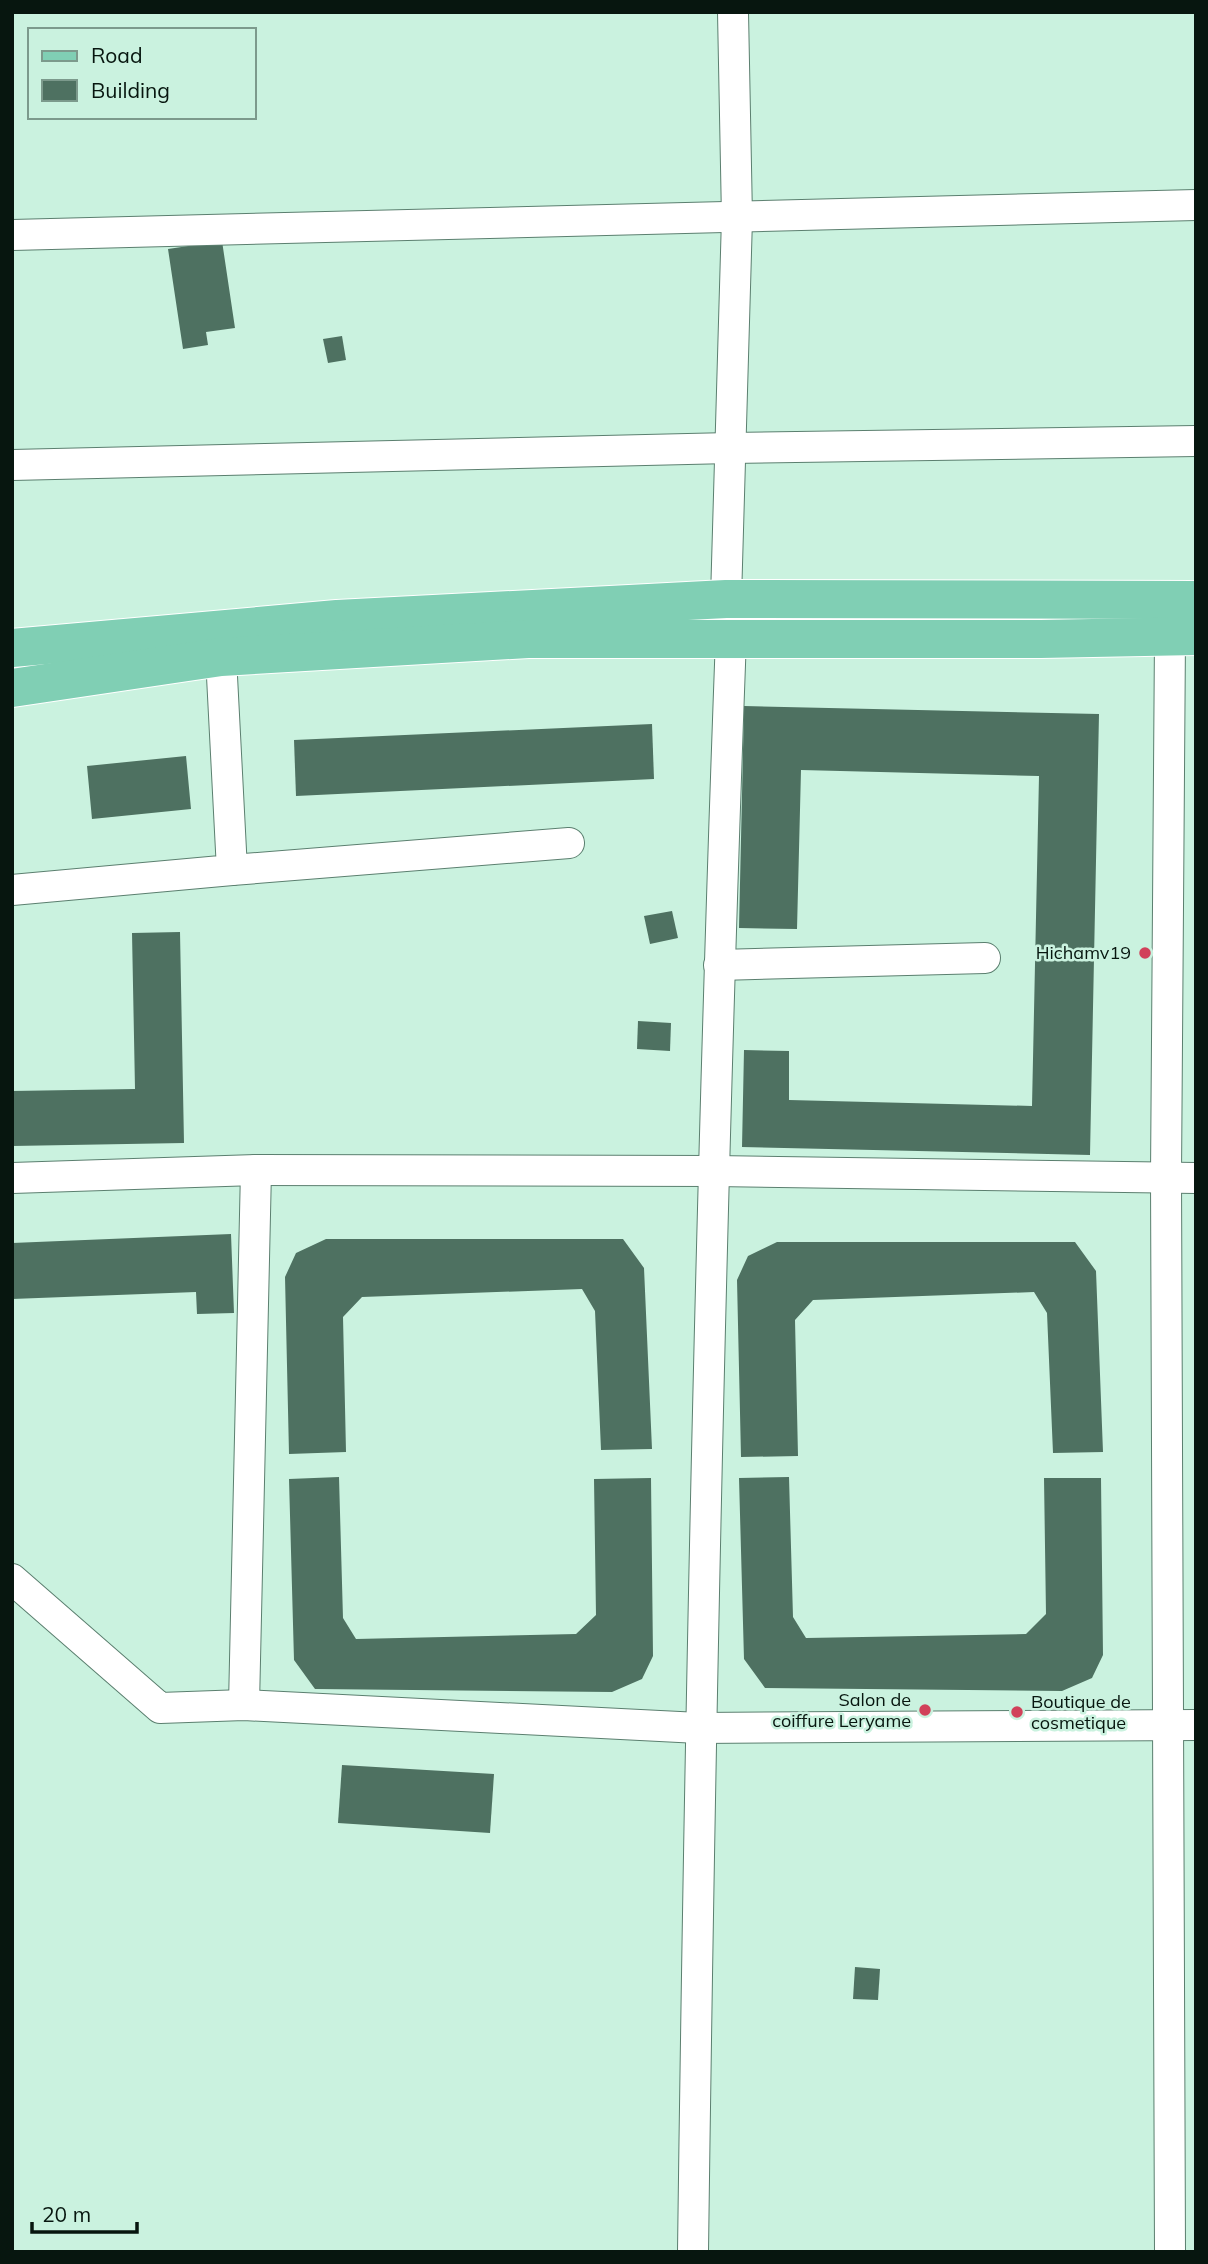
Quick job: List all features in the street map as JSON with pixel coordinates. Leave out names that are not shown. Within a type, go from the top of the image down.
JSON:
[{"type":"main road","points":[[12,688],[337,618],[726,599],[1181,619]]},
{"type":"main road","points":[[12,648],[528,639],[1041,639],[1181,619]]},
{"type":"street","points":[[693,2252],[699,1728],[719,965],[731,638],[726,599],[737,218],[733,12]]},
{"type":"street","points":[[12,235],[1196,205]]},
{"type":"street","points":[[12,465],[730,448],[1196,441]]},
{"type":"street","points":[[1170,2252],[1183,2096],[1182,1725],[1166,1176],[1181,619]]},
{"type":"street","points":[[215,643],[232,870]]},
{"type":"street","points":[[12,890],[569,843]]},
{"type":"street","points":[[719,965],[985,958]]},
{"type":"street","points":[[12,1178],[256,1170],[715,1171],[1196,1178]]},
{"type":"street","points":[[244,1705],[256,1170]]},
{"type":"street","points":[[12,1579],[160,1707],[244,1705],[699,1728],[1182,1725]]},
{"type":"building","points":[[222,241],[235,328],[206,332],[208,345],[183,349],[168,249]]},
{"type":"building","points":[[342,336],[346,360],[328,363],[323,339]]},
{"type":"building","points":[[744,706],[1099,714],[1090,1155],[742,1147],[744,1050],[789,1051],[789,1100],[1032,1106],[1039,776],[801,770],[797,929],[739,928]]},
{"type":"building","points":[[652,724],[654,779],[296,796],[294,740]]},
{"type":"building","points":[[186,756],[191,809],[92,819],[87,766]]},
{"type":"building","points":[[672,911],[678,938],[650,944],[644,916]]},
{"type":"building","points":[[180,932],[184,1143],[12,1146],[12,1091],[135,1089],[132,933]]},
{"type":"building","points":[[638,1021],[671,1023],[670,1051],[637,1049]]},
{"type":"building","points":[[231,1234],[234,1313],[197,1314],[196,1292],[12,1299],[12,1243]]},
{"type":"building","points":[[326,1239],[623,1239],[644,1268],[652,1449],[601,1450],[595,1311],[582,1289],[362,1297],[343,1317],[346,1452],[289,1454],[285,1277],[296,1253]]},
{"type":"building","points":[[777,1242],[1075,1242],[1096,1271],[1103,1452],[1053,1453],[1047,1313],[1034,1292],[813,1300],[795,1320],[798,1456],[741,1457],[737,1280],[748,1256]]},
{"type":"building","points":[[339,1477],[343,1618],[356,1639],[576,1634],[596,1615],[594,1479],[651,1478],[653,1656],[642,1679],[612,1692],[315,1689],[294,1660],[289,1479]]},
{"type":"building","points":[[789,1477],[793,1617],[806,1638],[1026,1634],[1046,1614],[1044,1478],[1101,1478],[1103,1655],[1092,1678],[1062,1691],[765,1688],[744,1659],[739,1478]]},
{"type":"building","points":[[342,1765],[494,1774],[490,1833],[338,1823]]},
{"type":"building","points":[[855,1967],[880,1969],[878,2000],[853,1999]]},
{"type":"place","name":"Hichamv19","points":[[1145,953]]},
{"type":"place","name":"Salon de coiffure Leryame","points":[[925,1710]]},
{"type":"place","name":"Boutique de cosmetique","points":[[1017,1712]]}]
